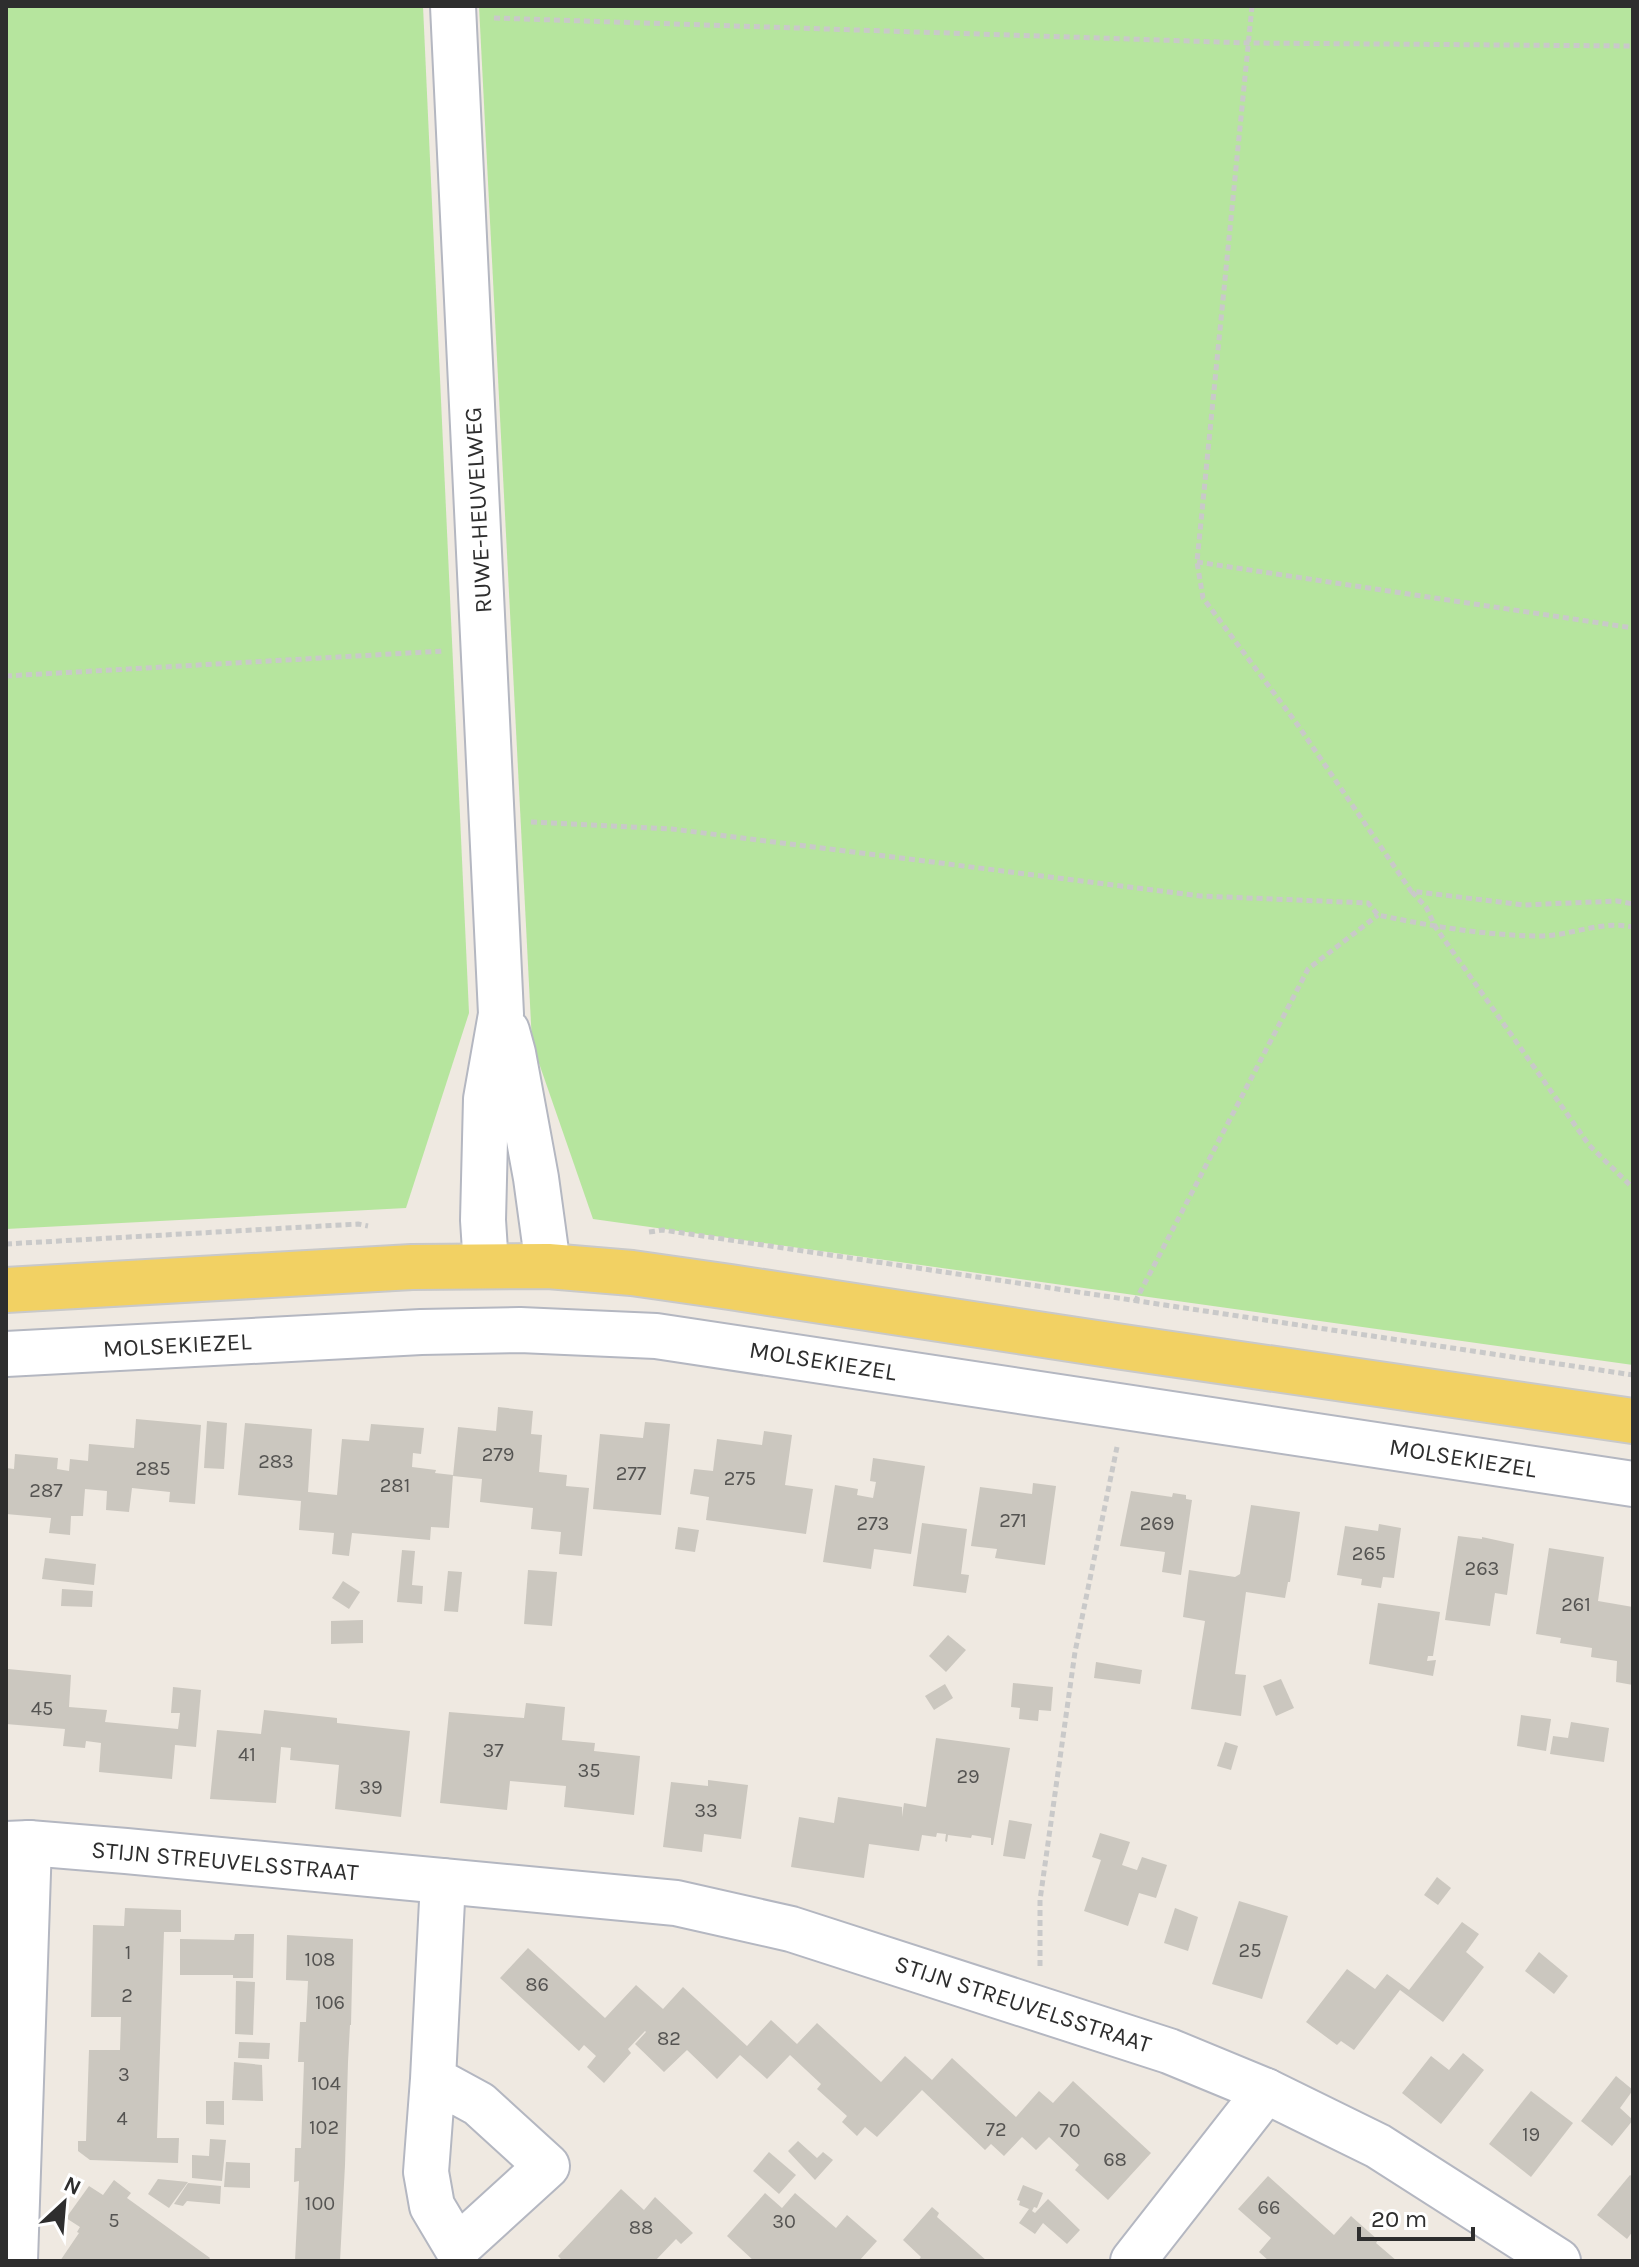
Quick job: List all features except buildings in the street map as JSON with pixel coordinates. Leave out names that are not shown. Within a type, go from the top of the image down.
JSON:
[{"type":"main road","points":[[6,1290],[412,1267],[548,1266],[646,1275],[1633,1421]]},
{"type":"street","name":"RUWE-HEUVELWEG","points":[[454,11],[501,1014],[486,1099],[483,1220],[486,1266]]},
{"type":"street","name":"RUWE-HEUVELWEG","points":[[501,1014],[513,1053],[536,1178],[548,1266]]},
{"type":"street","name":"MOLSEKIEZEL","points":[[6,1354],[421,1332],[520,1330],[656,1336],[1633,1484]]},
{"type":"street","name":"STIJN STREUVELSSTRAAT","points":[[18,1844],[676,1903],[791,1929],[1169,2051],[1266,2091],[1378,2146],[1558,2261]]},
{"type":"street","points":[[15,2261],[18,1844]]},
{"type":"street","points":[[433,2079],[443,1881]]},
{"type":"street","points":[[1133,2261],[1266,2091]]},
{"type":"path","points":[[1252,6],[1197,562],[1203,598],[1297,724],[1589,1145],[1633,1188]]},
{"type":"path","points":[[454,11],[1250,43],[1633,46]]},
{"type":"path","points":[[1197,562],[1633,628]]},
{"type":"path","points":[[6,676],[485,648]]},
{"type":"path","points":[[494,822],[672,829],[1200,896],[1368,903],[1378,915],[1436,928],[1539,936],[1616,923],[1633,927]]},
{"type":"path","points":[[1411,891],[1523,905],[1617,901],[1633,904]]},
{"type":"path","points":[[1135,1302],[1308,969],[1378,915]]},
{"type":"path","points":[[1041,2010],[1040,1900],[1075,1652],[1125,1407]]},
{"type":"green space","points":[[6,6],[423,6],[469,1013],[406,1208],[6,1229]]},
{"type":"green space","points":[[479,6],[1633,6],[1633,1365],[593,1219],[532,1043]]}]
